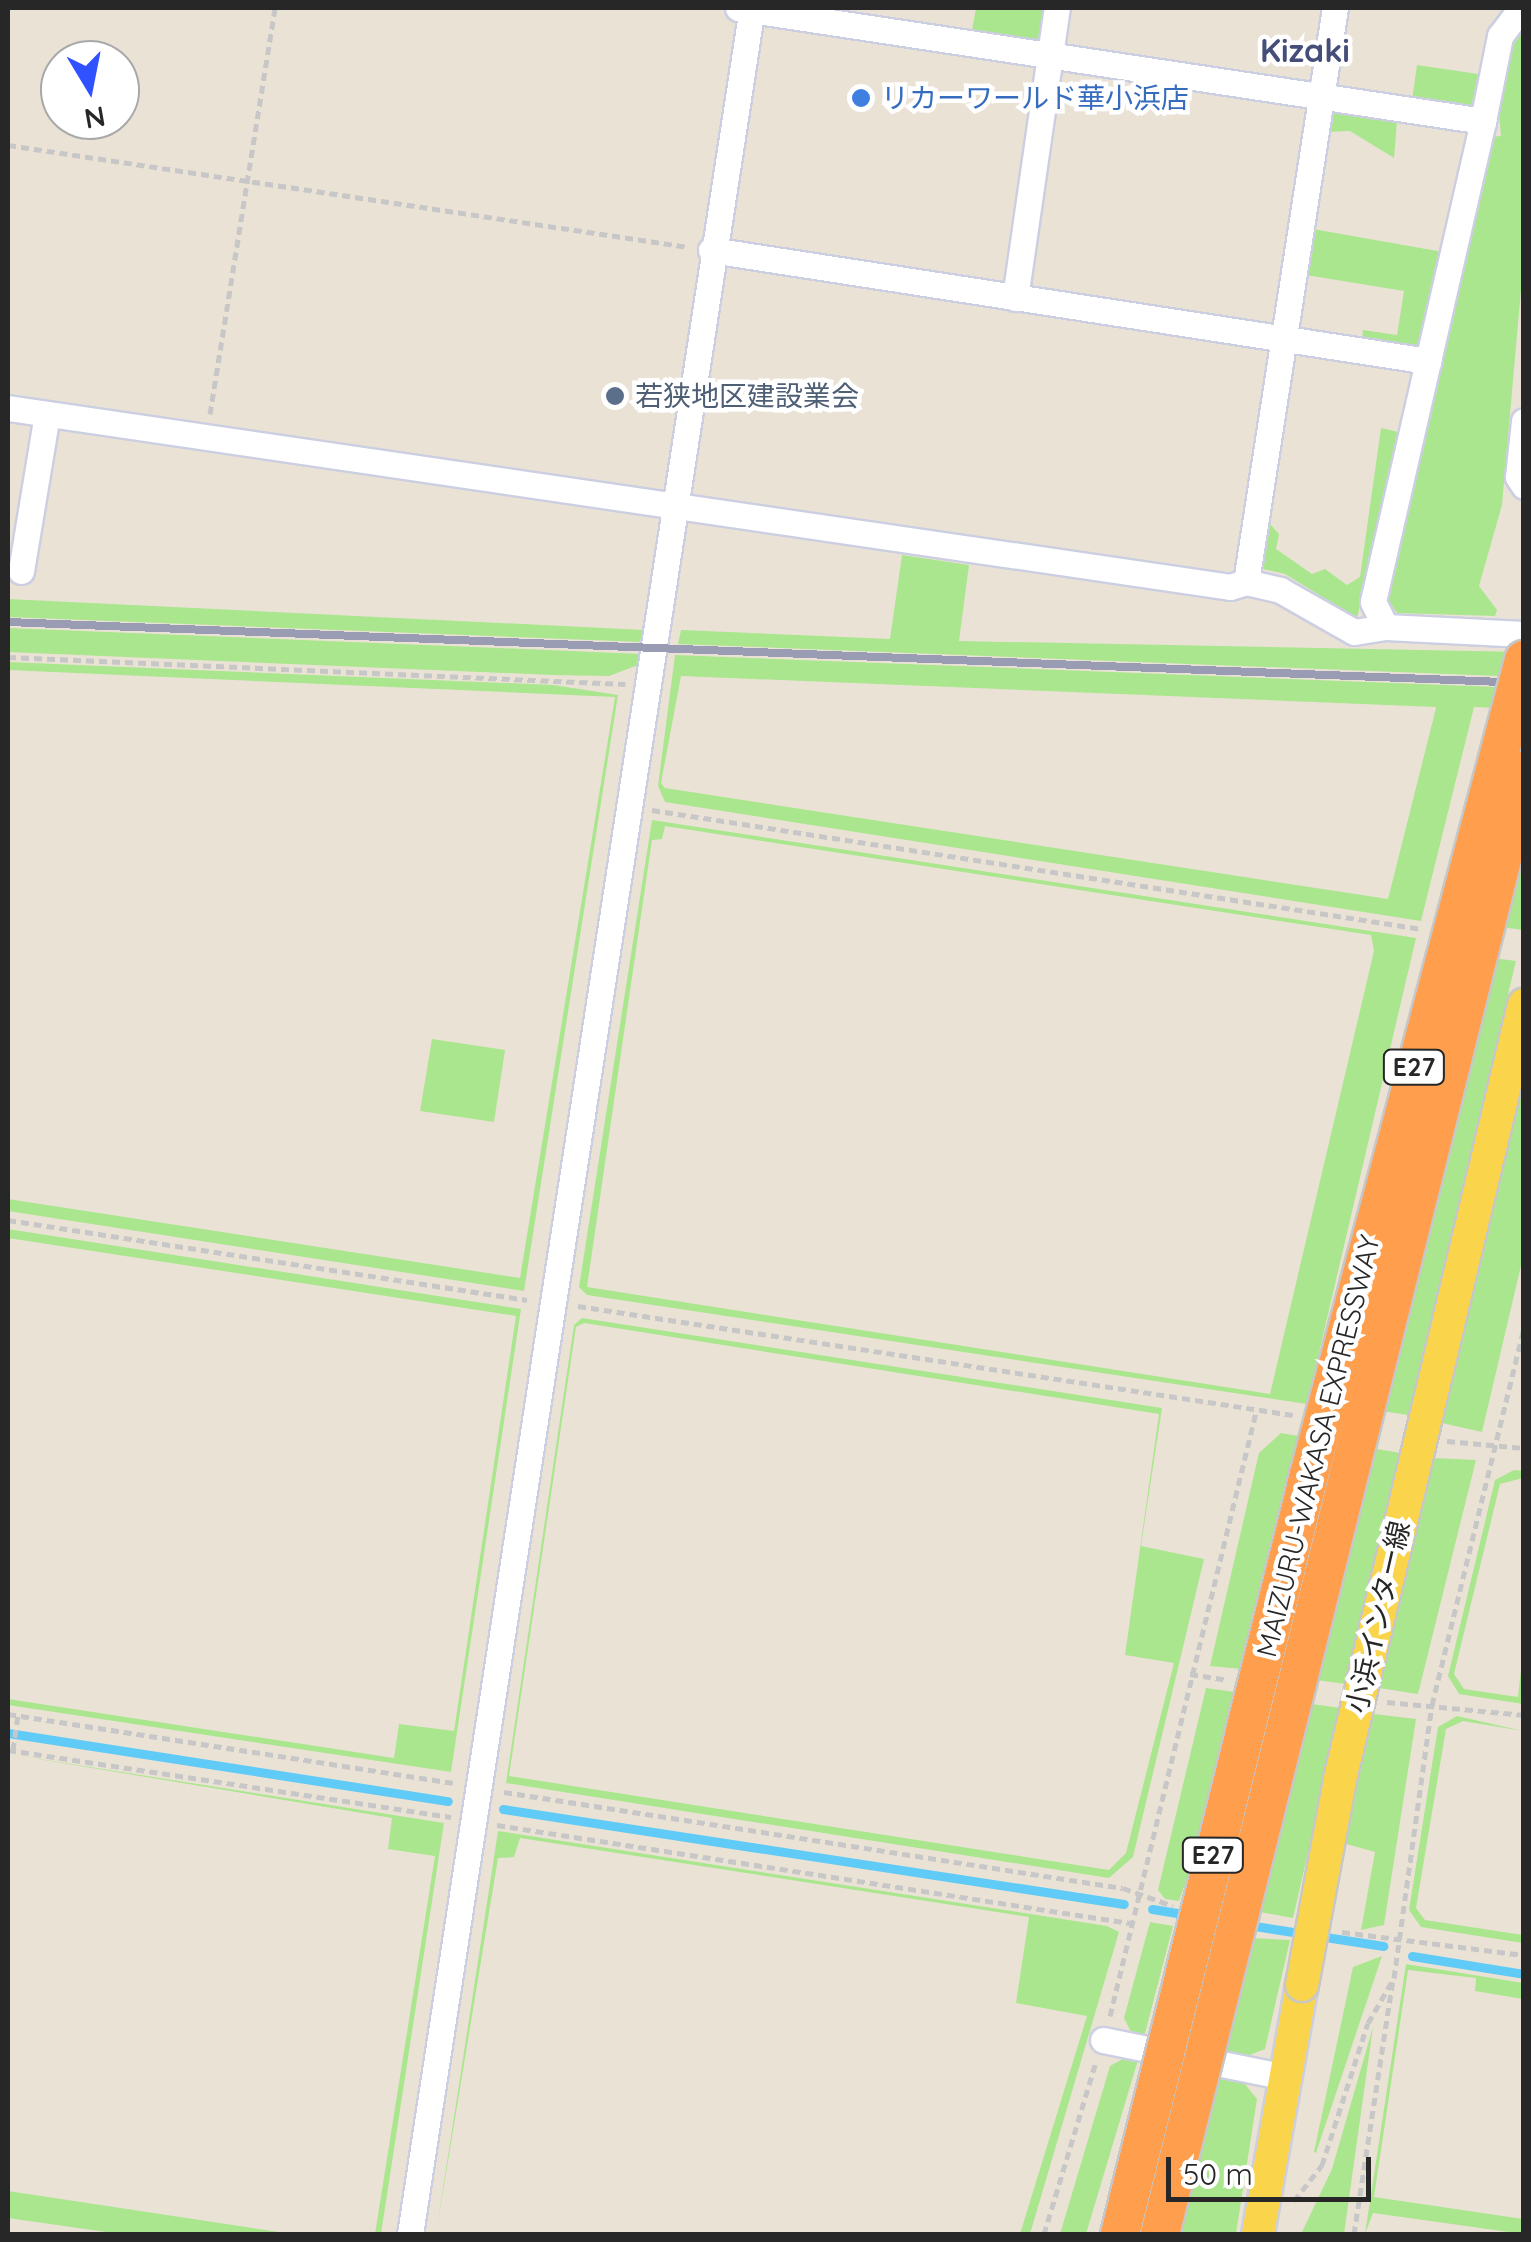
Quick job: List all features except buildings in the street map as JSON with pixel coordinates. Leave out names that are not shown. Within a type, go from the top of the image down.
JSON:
[{"type":"highway","name":"MAIZURU-WAKASA EXPRESSWAY","points":[[1120,2234],[1308,1475],[1524,660]]},
{"type":"highway","name":"MAIZURU-WAKASA EXPRESSWAY","points":[[1160,2234],[1524,771]]},
{"type":"main road","name":"小浜インター線","points":[[1259,2227],[1282,2076],[1340,1779],[1524,1005]]},
{"type":"street","points":[[410,2234],[748,8],[1483,121]]},
{"type":"street","points":[[1015,298],[1057,8]]},
{"type":"street","points":[[1246,582],[1334,8]]},
{"type":"street","points":[[1386,626],[1373,602],[1500,36],[1521,8]]},
{"type":"street","points":[[711,250],[1428,362]]},
{"type":"street","points":[[8,408],[1230,586],[1246,582],[1280,590],[1354,632],[1386,626],[1524,634]]},
{"type":"street","points":[[21,572],[47,414]]},
{"type":"street","points":[[1524,420],[1518,478],[1524,486]]},
{"type":"street","points":[[1103,2040],[1282,2076]]},
{"type":"path","points":[[206,437],[275,8]]},
{"type":"path","points":[[8,146],[711,250]]},
{"type":"path","points":[[8,657],[648,685]]},
{"type":"path","points":[[628,806],[1416,928]]},
{"type":"path","points":[[8,1220],[1298,1416]]},
{"type":"path","points":[[1354,2234],[1432,1705],[1524,1327]]},
{"type":"path","points":[[1044,2234],[1136,1924],[1256,1412]]},
{"type":"path","points":[[8,1714],[478,1787],[1140,1896],[1163,1904]]},
{"type":"path","points":[[18,1716],[11,1747],[1136,1924]]},
{"type":"path","points":[[1361,1935],[1396,1936],[1524,1956]]},
{"type":"path","points":[[1259,2227],[1291,2204],[1322,2165],[1368,2024],[1394,1978]]},
{"type":"green space","points":[[976,8],[1048,8],[1043,35],[1035,40],[972,30]]},
{"type":"green space","points":[[1523,21],[1523,267],[1502,505],[1479,586],[1497,610],[1495,616],[1397,613],[1384,594],[1488,137],[1501,136],[1498,102],[1508,39]]},
{"type":"green space","points":[[1417,65],[1478,74],[1472,105],[1412,100]]},
{"type":"green space","points":[[1330,111],[1397,122],[1394,158],[1350,131],[1326,132]]},
{"type":"green space","points":[[1313,229],[1443,252],[1422,348],[1362,341],[1363,330],[1397,335],[1404,291],[1306,275]]},
{"type":"green space","points":[[1381,428],[1403,433],[1357,618],[1285,574],[1263,569],[1269,523],[1279,534],[1276,549],[1312,574],[1325,569],[1347,585],[1360,577]]},
{"type":"green space","points":[[902,555],[969,565],[959,641],[1523,652],[1524,677],[678,644],[681,630],[890,639]]},
{"type":"green space","points":[[8,599],[644,630],[642,642],[8,617]]},
{"type":"green space","points":[[8,628],[640,654],[638,665],[609,676],[553,675],[8,652]]},
{"type":"green space","points":[[675,655],[1523,688],[1523,709],[1474,707],[1421,921],[665,802],[658,786]],"holes":[[[681,676],[1435,707],[1388,899],[665,788],[661,783]]]},
{"type":"green space","points":[[8,662],[553,685],[618,695],[524,1291],[8,1211],[8,1199],[520,1278],[615,697],[8,670]]},
{"type":"green space","points":[[1523,810],[1523,930],[1494,926]]},
{"type":"green space","points":[[652,820],[1416,938],[1307,1404],[587,1295],[579,1287]],"holes":[[[665,826],[1371,935],[1374,951],[1270,1394],[587,1287],[652,840],[662,839]]]},
{"type":"green space","points":[[1486,957],[1516,961],[1408,1415],[1375,1410]]},
{"type":"green space","points":[[432,1039],[505,1050],[494,1122],[420,1111]]},
{"type":"green space","points":[[1523,1079],[1523,1257],[1482,1432],[1442,1423]]},
{"type":"green space","points":[[8,1229],[521,1309],[451,1772],[8,1705],[8,1699],[394,1758],[399,1724],[454,1731],[516,1316],[8,1238]]},
{"type":"green space","points":[[582,1318],[1162,1408],[1141,1546],[1204,1559],[1133,1857],[1109,1878],[506,1783],[574,1325]],"holes":[[[584,1323],[1159,1414],[1125,1655],[1174,1663],[1126,1853],[1109,1870],[509,1776],[576,1327]]]},
{"type":"green space","points":[[1281,1433],[1298,1436],[1242,1669],[1210,1666],[1259,1453]]},
{"type":"green space","points":[[1366,1447],[1400,1453],[1346,1684],[1308,1679]]},
{"type":"green space","points":[[1434,1458],[1476,1460],[1418,1694],[1379,1688]]},
{"type":"green space","points":[[1514,1470],[1523,1471],[1523,1478],[1500,1484],[1454,1674],[1464,1689],[1518,1697],[1523,1652],[1523,1704],[1459,1694],[1448,1676],[1495,1480]]},
{"type":"green space","points":[[1206,1688],[1235,1692],[1192,1864],[1179,1901],[1165,1899],[1158,1890]]},
{"type":"green space","points":[[1304,1703],[1341,1708],[1293,1918],[1255,1911]]},
{"type":"green space","points":[[1374,1714],[1416,1719],[1384,1925],[1361,1930],[1375,1852],[1343,1843]]},
{"type":"green space","points":[[1457,1716],[1523,1731],[1463,1721],[1446,1729],[1416,1908],[1425,1920],[1523,1935],[1523,1943],[1421,1927],[1409,1910],[1438,1727]]},
{"type":"green space","points":[[8,1754],[444,1823],[381,2234],[375,2234],[435,1856],[388,1849],[392,1818]]},
{"type":"green space","points":[[498,1831],[1107,1926],[1119,1932],[1030,2234],[1020,2234],[1087,2016],[1016,2003],[1029,1917],[520,1838],[514,1857],[498,1858],[436,2234]]},
{"type":"green space","points":[[1150,1922],[1173,1926],[1144,2037],[1132,2034],[1124,2018]]},
{"type":"green space","points":[[1249,1938],[1290,1940],[1265,2049],[1242,2058],[1219,2053]]},
{"type":"green space","points":[[1382,1956],[1316,2153],[1353,1967]]},
{"type":"green space","points":[[1406,1964],[1523,1983],[1523,1999],[1475,1991],[1476,1978],[1408,1970],[1374,2197],[1523,2219],[1523,2234],[1373,2213],[1365,2234]]},
{"type":"green space","points":[[1373,2027],[1344,2234],[1301,2234],[1332,2169]]},
{"type":"green space","points":[[1126,2057],[1138,2060],[1086,2234],[1060,2234],[1110,2066]]},
{"type":"green space","points":[[1216,2072],[1240,2078],[1257,2099],[1236,2234],[1176,2234]]},
{"type":"green space","points":[[8,2191],[292,2234],[120,2234],[8,2218]]},
{"type":"waterway","points":[[8,1733],[448,1801]]},
{"type":"waterway","points":[[503,1809],[1124,1904]]},
{"type":"waterway","points":[[1152,1909],[1189,1915]]},
{"type":"waterway","points":[[1248,1925],[1383,1946]]},
{"type":"waterway","points":[[1412,1956],[1524,1974]]},
{"type":"railway","points":[[8,622],[1524,683]]},
{"type":"place","name":"リカーワールド華小浜店","points":[[861,98]]},
{"type":"place","name":"若狭地区建設業会","points":[[615,396]]},
{"type":"district","name":"Kizaki","points":[[1305,50]]}]
